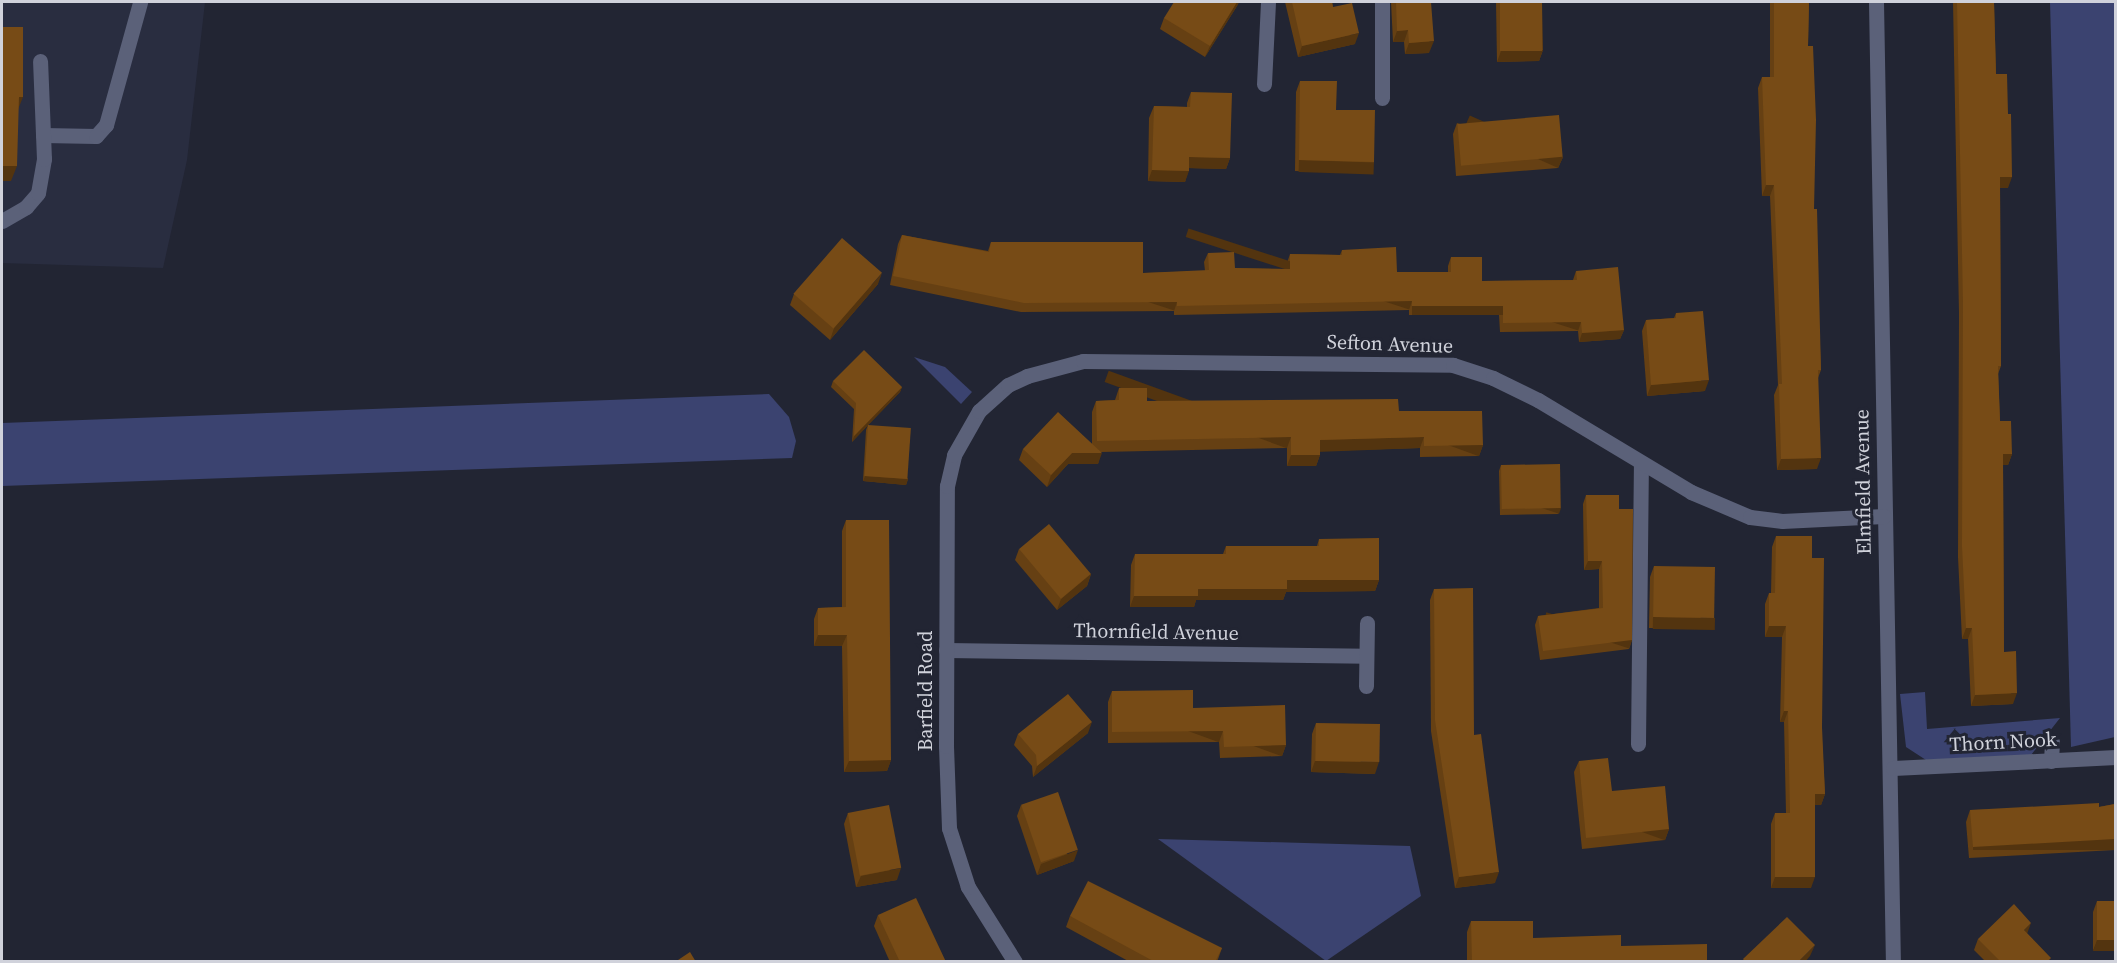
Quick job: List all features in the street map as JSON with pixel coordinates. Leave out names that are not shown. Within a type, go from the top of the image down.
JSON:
[{"type":"street","points":[[43,135],[96,136],[106,125],[140,2]]},
{"type":"street","points":[[1264,84],[1268,2]]},
{"type":"street","points":[[1382,2],[1382,98]]},
{"type":"street","name":"Elmfield Avenue","points":[[1876,2],[1884,516],[1893,768],[1893,962]]},
{"type":"street","points":[[2,221],[26,207],[38,193],[44,159],[40,61]]},
{"type":"street","name":"Sefton Avenue","points":[[980,411],[1008,385],[1027,376],[1083,361],[1453,365],[1492,378],[1538,400],[1691,492],[1750,517],[1782,521],[1884,516]]},
{"type":"street","name":"Barfield Road","points":[[980,411],[954,455],[947,486],[946,650],[950,828],[968,886],[1015,962]]},
{"type":"street","points":[[1638,744],[1641,464]]},
{"type":"street","points":[[1366,686],[1367,623]]},
{"type":"street","name":"Thornfield Avenue","points":[[946,650],[1366,656]]},
{"type":"street","points":[[2051,761],[2052,742]]},
{"type":"street","name":"Thorn Nook","points":[[1893,768],[2115,757]]},
{"type":"shaded area","points":[[2,2],[205,2],[187,160],[163,268],[2,263]]},
{"type":"shaded area","points":[[2050,2],[2116,2],[2115,737],[2071,747]]},
{"type":"shaded area","points":[[914,357],[945,367],[972,392],[961,404]]},
{"type":"shaded area","points":[[769,394],[789,417],[796,441],[792,458],[2,486],[2,423]]},
{"type":"shaded area","points":[[1925,692],[1927,729],[2060,718],[2031,755],[1926,760],[1906,747],[1900,694]]},
{"type":"shaded area","points":[[1158,839],[1410,846],[1421,896],[1326,961]]},
{"type":"building","points":[[1174,2],[1237,2],[1210,46],[1164,18]]},
{"type":"building","points":[[1292,2],[1332,2],[1333,7],[1352,3],[1359,33],[1302,46]]},
{"type":"building","points":[[1396,2],[1431,2],[1434,41],[1409,43],[1408,30],[1397,31]]},
{"type":"building","points":[[1500,2],[1542,2],[1542,51],[1500,51]]},
{"type":"building","points":[[1774,2],[1809,2],[1808,46],[1813,46],[1816,120],[1814,209],[1817,209],[1821,458],[1781,459],[1779,384],[1782,384],[1774,185],[1766,185],[1762,77],[1774,77]]},
{"type":"building","points":[[1957,2],[1994,2],[1996,74],[2007,74],[2008,114],[2011,114],[2012,177],[2000,177],[2001,366],[1998,366],[2000,421],[2011,421],[2012,454],[2003,454],[2004,652],[2016,651],[2017,693],[1975,695],[1972,628],[1966,628],[1962,546],[1963,303]]},
{"type":"building","points":[[2,27],[23,27],[23,97],[19,97],[17,166],[2,166]]},
{"type":"building","points":[[1300,81],[1337,81],[1336,110],[1375,110],[1374,162],[1299,160]]},
{"type":"building","points":[[1191,92],[1232,93],[1230,158],[1189,157],[1189,171],[1152,170],[1154,106],[1190,107]]},
{"type":"building","points":[[1559,115],[1563,157],[1461,166],[1457,124]]},
{"type":"building","points":[[902,235],[989,252],[991,242],[1143,242],[1143,273],[1209,270],[1208,253],[1234,252],[1235,268],[1290,269],[1290,254],[1342,255],[1342,250],[1396,247],[1397,272],[1451,272],[1451,257],[1482,257],[1482,281],[1577,280],[1576,271],[1618,267],[1624,330],[1582,333],[1581,322],[1503,323],[1503,306],[1412,306],[1412,301],[1177,306],[1177,302],[1024,303],[893,276]]},
{"type":"building","points":[[842,238],[882,273],[833,329],[793,294]]},
{"type":"building","points":[[1703,311],[1709,380],[1651,385],[1646,320],[1676,318],[1676,313]]},
{"type":"building","points":[[864,350],[902,387],[854,436],[856,403],[833,381]]},
{"type":"building","points":[[1119,388],[1147,388],[1147,401],[1398,399],[1399,411],[1482,411],[1483,445],[1424,446],[1424,437],[1320,440],[1320,455],[1291,455],[1291,437],[1097,441],[1096,401],[1119,400]]},
{"type":"building","points":[[1058,412],[1102,453],[1072,453],[1051,475],[1023,449]]},
{"type":"building","points":[[868,425],[911,428],[907,479],[864,476]]},
{"type":"building","points":[[1560,464],[1561,508],[1502,509],[1501,465]]},
{"type":"building","points":[[1586,495],[1619,495],[1619,509],[1633,509],[1632,640],[1543,651],[1538,616],[1603,608],[1602,561],[1588,561]]},
{"type":"building","points":[[846,520],[889,520],[891,760],[849,761],[847,635],[818,635],[818,608],[846,607]]},
{"type":"building","points":[[1049,524],[1091,574],[1061,599],[1019,549]]},
{"type":"building","points":[[1776,536],[1812,536],[1812,558],[1824,558],[1822,727],[1825,794],[1815,794],[1815,877],[1775,877],[1775,813],[1790,813],[1788,711],[1784,711],[1786,626],[1769,626],[1769,593],[1775,593]]},
{"type":"building","points":[[1379,538],[1379,580],[1287,580],[1287,589],[1198,589],[1198,596],[1134,596],[1135,554],[1226,554],[1226,546],[1319,546],[1319,539]]},
{"type":"building","points":[[1654,566],[1715,567],[1714,618],[1653,617]]},
{"type":"building","points":[[1473,588],[1474,735],[1481,734],[1499,872],[1459,877],[1435,720],[1434,589]]},
{"type":"building","points":[[1193,690],[1193,708],[1285,705],[1286,745],[1224,747],[1223,731],[1112,732],[1112,691]]},
{"type":"building","points":[[1068,694],[1092,722],[1037,766],[1036,755],[1018,734]]},
{"type":"building","points":[[1316,723],[1380,724],[1379,762],[1315,761]]},
{"type":"building","points":[[1608,758],[1612,791],[1665,786],[1669,829],[1586,838],[1579,761]]},
{"type":"building","points":[[1058,792],[1078,850],[1041,862],[1021,805]]},
{"type":"building","points":[[2099,803],[2099,807],[2115,804],[2115,839],[1973,847],[1970,810]]},
{"type":"building","points":[[889,805],[901,868],[860,876],[848,813]]},
{"type":"building","points":[[1088,881],[1222,948],[1215,962],[1155,962],[1070,916]]},
{"type":"building","points":[[916,898],[946,962],[900,962],[878,915]]},
{"type":"building","points":[[2097,901],[2115,901],[2115,940],[2097,940]]},
{"type":"building","points":[[2014,904],[2031,923],[2024,930],[2051,958],[2047,962],[2001,962],[1978,939]]},
{"type":"building","points":[[1787,917],[1815,945],[1798,962],[1745,962],[1743,959]]},
{"type":"building","points":[[1471,921],[1533,921],[1533,938],[1621,935],[1621,946],[1707,944],[1707,962],[1472,962]]},
{"type":"building","points":[[690,952],[696,962],[675,962]]}]
